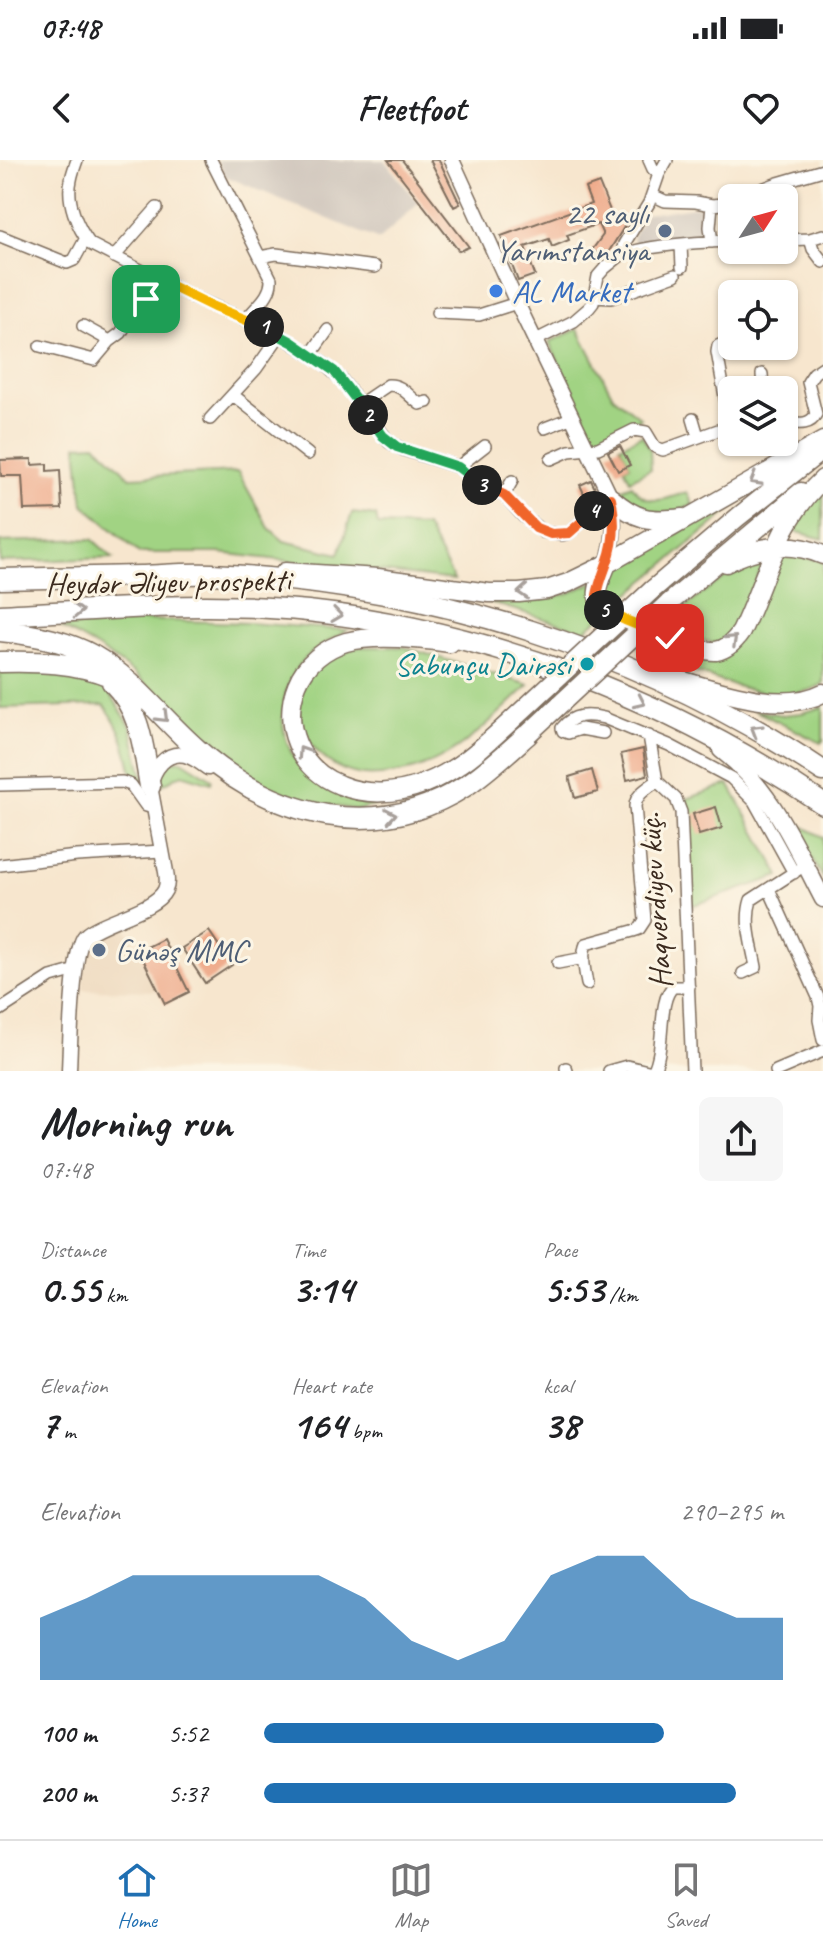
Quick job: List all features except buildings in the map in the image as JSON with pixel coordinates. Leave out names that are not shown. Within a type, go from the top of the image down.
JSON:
[{"type":"highway","name":"Heydər Əliyev prospekti","points":[[0,579],[209,574],[301,580],[423,601],[520,626],[624,665],[712,706],[823,771]]},
{"type":"highway","name":"Heydər Əliyev prospekti","points":[[0,615],[212,606],[306,611],[417,628],[465,639],[543,662],[685,723],[789,781],[823,804]]},
{"type":"highway","points":[[0,631],[42,637],[73,646],[108,666],[218,767],[261,795],[305,812],[367,818],[419,808],[467,785],[528,734]]},
{"type":"highway","points":[[0,662],[71,665],[99,672],[137,692]]},
{"type":"highway","points":[[99,672],[119,689],[134,712],[150,786]]},
{"type":"main road","points":[[209,574],[302,572],[378,578],[489,593],[519,593],[559,587],[607,564],[823,441]]},
{"type":"main road","points":[[511,653],[392,639],[350,641],[328,650],[306,668],[299,679],[290,707],[293,735],[300,751],[324,777],[360,791],[412,788],[444,775],[474,754],[652,590],[823,449]]},
{"type":"main road","points":[[607,564],[597,595],[606,612],[691,646],[718,651],[734,642],[741,632],[794,512],[823,477]]},
{"type":"main road","points":[[528,734],[668,604],[823,477]]},
{"type":"main road","points":[[611,498],[624,510],[650,520],[689,518]]},
{"type":"main road","points":[[668,604],[723,565],[761,548],[777,545],[803,548],[823,555]]},
{"type":"main road","points":[[624,665],[757,699],[801,701],[823,693]]},
{"type":"main road","points":[[685,723],[751,776],[777,811],[799,869],[823,899]]},
{"type":"street","points":[[77,160],[71,178],[70,197],[90,244],[214,307],[280,335],[311,354],[334,371],[389,442],[404,450],[458,467],[486,488],[504,495],[536,528],[551,534],[569,533],[611,498]]},
{"type":"street","points":[[211,160],[271,279],[271,287],[246,320]]},
{"type":"street","points":[[452,160],[611,498],[614,536],[607,564]]},
{"type":"street","points":[[649,160],[659,174]]},
{"type":"street","points":[[621,255],[627,237],[652,195],[667,160]]},
{"type":"street","points":[[775,184],[823,170]]},
{"type":"street","points":[[652,195],[665,201],[718,204]]},
{"type":"street","points":[[712,205],[712,242]]},
{"type":"street","points":[[114,257],[157,208]]},
{"type":"street","points":[[798,239],[823,235]]},
{"type":"street","points":[[0,236],[67,263],[74,260],[86,238]]},
{"type":"street","points":[[810,239],[823,262]]},
{"type":"street","points":[[536,340],[578,318],[589,308],[598,276],[621,255],[638,250],[718,242]]},
{"type":"street","points":[[594,297],[611,298],[679,271],[681,245]]},
{"type":"street","points":[[260,257],[276,254],[375,267]]},
{"type":"street","points":[[40,346],[94,360],[121,333],[159,280]]},
{"type":"street","points":[[437,313],[479,315],[517,303]]},
{"type":"street","points":[[83,326],[110,341]]},
{"type":"street","points":[[311,354],[328,330]]},
{"type":"street","points":[[210,419],[256,369],[280,335]]},
{"type":"street","points":[[798,423],[814,419],[816,414],[808,382],[809,377],[823,367]]},
{"type":"street","points":[[360,404],[388,385],[399,386],[420,404],[427,402]]},
{"type":"street","points":[[233,395],[308,454]]},
{"type":"street","points":[[545,428],[573,417]]},
{"type":"street","points":[[693,419],[698,436]]},
{"type":"street","points":[[551,459],[569,451],[598,448],[634,430],[646,432],[655,447],[663,450],[718,429]]},
{"type":"street","points":[[458,467],[485,446]]},
{"type":"street","points":[[504,495],[512,481]]},
{"type":"street","points":[[603,733],[581,729],[568,733],[562,728],[571,719],[594,716],[649,736],[725,773],[745,789],[799,869],[749,903],[747,920],[756,967],[743,973]]},
{"type":"street","name":"Haqverdiyev küç.","points":[[649,736],[657,781],[680,805],[692,1071]]},
{"type":"street","points":[[69,1071],[78,949],[84,937],[154,901],[165,890],[167,880],[150,786],[153,772],[159,764],[170,757],[184,755],[258,799],[281,808],[305,812]]},
{"type":"street","points":[[587,984],[586,944],[639,929],[645,920],[635,800],[657,781]]},
{"type":"street","points":[[0,785],[122,782],[131,785],[146,806],[154,808]]},
{"type":"street","points":[[0,865],[64,857],[162,851]]},
{"type":"street","points":[[769,889],[818,997],[823,1040]]},
{"type":"street","points":[[558,963],[584,958]]},
{"type":"street","points":[[0,1010],[51,977],[76,970]]},
{"type":"street","points":[[609,1071],[634,1066],[650,1071],[658,1063],[666,994],[673,987],[689,987]]},
{"type":"street","points":[[776,1071],[823,1051]]},
{"type":"shaded area","points":[[217,160],[384,160],[418,203],[379,240],[225,176]]},
{"type":"shaded area","points":[[701,206],[704,238],[636,246],[632,238],[646,214]]},
{"type":"shaded area","points":[[125,926],[158,991],[83,990],[85,948]]},
{"type":"green space","points":[[578,329],[613,396],[641,418],[596,442],[549,342]]},
{"type":"green space","points":[[642,435],[650,449],[651,469],[630,480],[624,468],[630,465],[620,446]]},
{"type":"green space","points":[[96,444],[130,477],[238,472],[269,528],[284,541],[339,554],[352,513],[376,516],[378,525],[426,527],[454,580],[219,553],[139,553],[83,504],[77,445]]},
{"type":"green space","points":[[764,482],[611,609],[605,589],[614,571]]},
{"type":"green space","points":[[632,485],[650,500],[687,492],[693,505],[667,513],[649,513],[618,491]]},
{"type":"green space","points":[[823,488],[823,539],[790,530]]},
{"type":"green space","points":[[92,539],[113,558],[0,562],[0,542]]},
{"type":"green space","points":[[783,552],[823,561],[823,684],[803,692],[780,694],[756,691],[705,676],[639,648],[649,636],[720,656]]},
{"type":"green space","points":[[767,556],[735,629],[718,644],[660,630],[723,579]]},
{"type":"green space","points":[[594,582],[601,617],[584,631],[489,602],[567,594]]},
{"type":"green space","points":[[143,620],[348,630],[302,662],[286,693],[283,726],[294,758],[318,783],[341,795],[383,803],[358,810],[303,801],[261,783],[220,760],[134,673],[61,627]]},
{"type":"green space","points":[[360,647],[404,647],[529,685],[480,731],[453,751],[402,772],[363,775],[344,770],[315,749],[305,734],[299,701],[304,684],[320,663],[336,654]]},
{"type":"green space","points":[[45,670],[89,678],[108,690],[131,727],[146,789],[133,780],[123,741],[104,705],[0,708],[0,672]]},
{"type":"green space","points":[[823,707],[821,743],[754,710],[782,715]]},
{"type":"green space","points":[[182,760],[212,779],[211,783],[182,774],[158,787],[161,773],[172,761]]},
{"type":"green space","points":[[729,784],[780,876],[691,906],[684,800]]},
{"type":"green space","points":[[789,819],[823,837],[823,878]]},
{"type":"place","name":"22 saylı Yarımstansiya","points":[[665,231]]},
{"type":"place","name":"AL Market","points":[[496,291]]},
{"type":"place","name":"Sabunçu Dairəsi","points":[[587,664]]},
{"type":"place","name":"Günəş MMC","points":[[99,950]]},
{"type":"route","points":[[146,299],[159,280],[292,342],[334,371],[389,442],[466,471],[486,488],[504,495],[543,532],[569,533],[611,498],[614,512],[613,547],[598,590],[598,602],[606,612],[670,638]]}]
